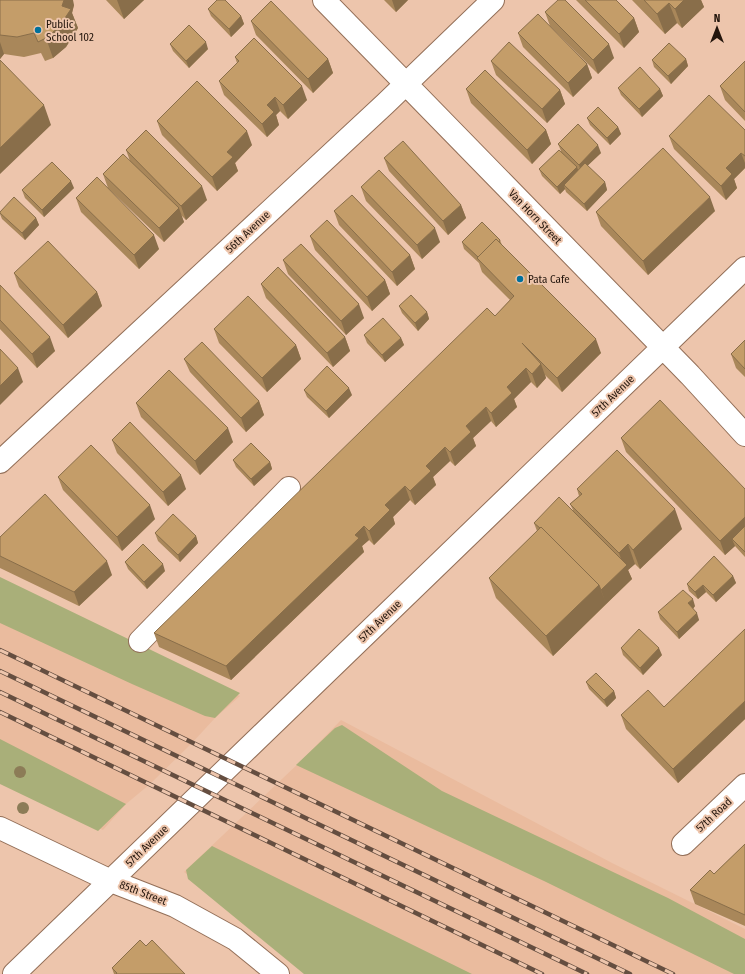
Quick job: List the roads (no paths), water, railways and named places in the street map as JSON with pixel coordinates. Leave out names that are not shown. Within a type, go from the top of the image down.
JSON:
[{"type":"street","name":"Van Horn Street","points":[[324,0],[690,374],[745,435]]},
{"type":"street","name":"56th Avenue","points":[[0,462],[406,85],[493,0]]},
{"type":"street","name":"57th Avenue","points":[[14,974],[745,268]]},
{"type":"street","points":[[140,641],[289,488]]},
{"type":"street","name":"57th Road","points":[[683,844],[745,785]]},
{"type":"street","name":"85th Street","points":[[0,828],[111,880],[175,906],[235,939],[278,974]]},
{"type":"railway","points":[[0,650],[673,974]]},
{"type":"railway","points":[[0,671],[630,974]]},
{"type":"railway","points":[[0,692],[587,974]]},
{"type":"railway","points":[[0,712],[542,974]]},
{"type":"place","name":"Public School 102","points":[[38,30]]},
{"type":"place","name":"Pata Cafe","points":[[520,279]]}]
